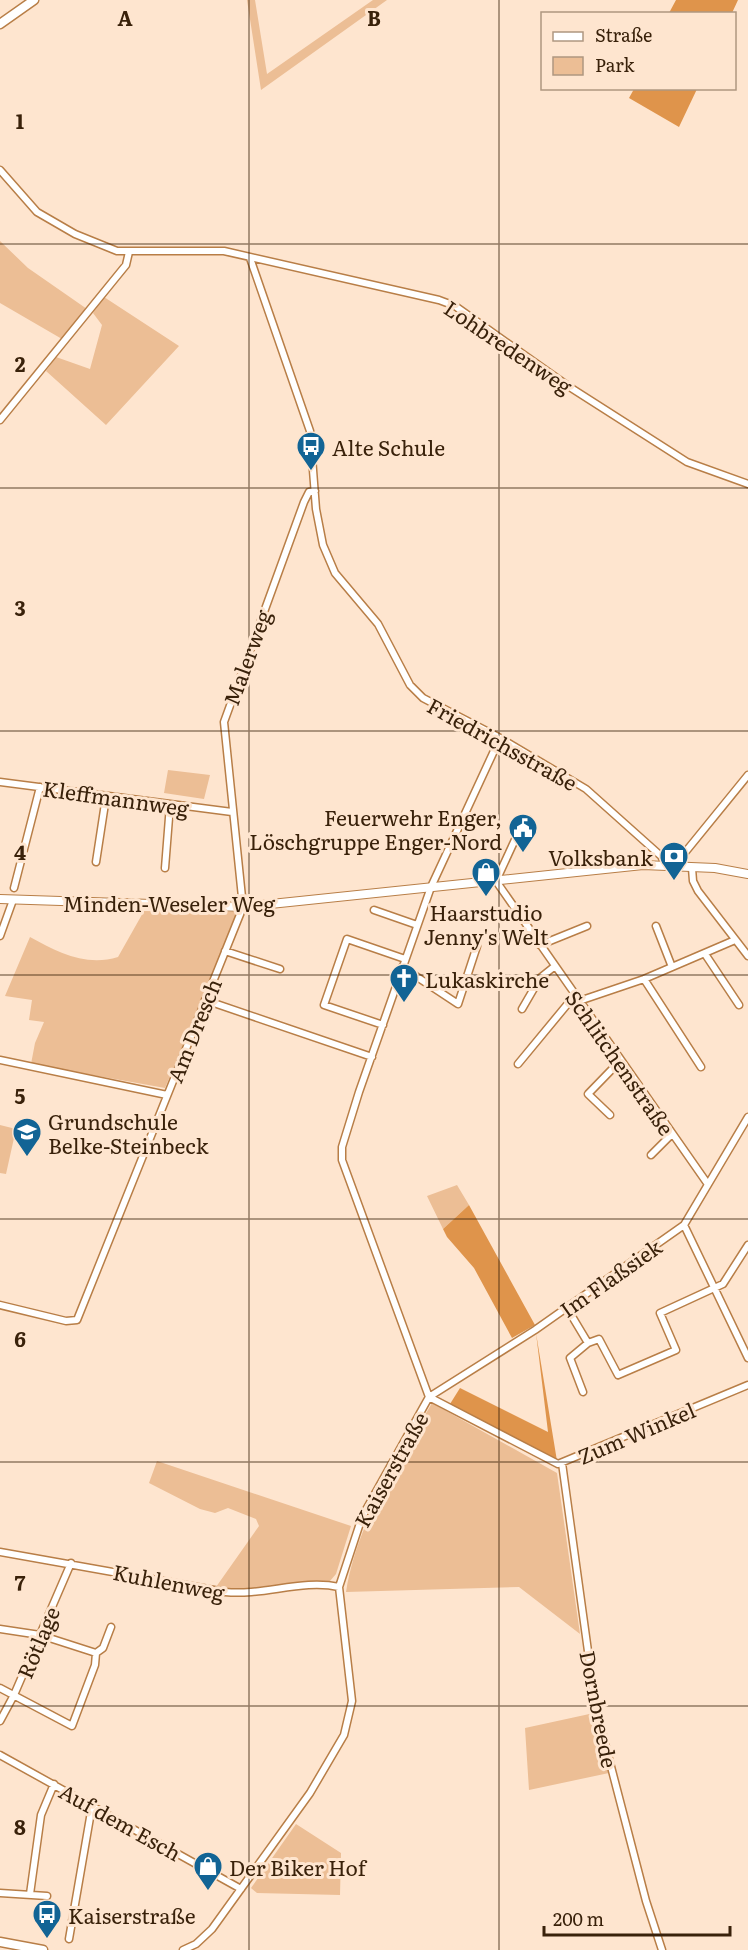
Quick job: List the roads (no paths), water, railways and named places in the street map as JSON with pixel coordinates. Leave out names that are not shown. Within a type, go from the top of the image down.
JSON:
[{"type":"main road","points":[[0,24],[34,0]]},
{"type":"main road","points":[[0,1942],[43,1950]]},
{"type":"street","points":[[0,170],[37,212],[98,244],[117,251],[224,251],[250,258]]},
{"type":"street","points":[[0,420],[126,265],[129,252]]},
{"type":"street","name":"Lohbredenweg","points":[[250,258],[439,300],[455,306],[568,386],[687,462],[748,484]]},
{"type":"street","name":"Friedrichsstraße","points":[[250,258],[310,431],[315,491],[323,545],[328,559],[345,586],[378,624],[410,685],[423,698],[500,738],[586,789],[662,856],[670,866]]},
{"type":"street","name":"Malerweg","points":[[243,907],[225,754],[225,712],[304,502],[309,492],[315,491]]},
{"type":"street","name":"Kaiserstraße","points":[[183,1950],[205,1938],[242,1889],[329,1765],[348,1724],[351,1691],[339,1587],[362,1517],[429,1397],[341,1155],[402,967],[431,887],[500,738]]},
{"type":"street","points":[[670,866],[748,776]]},
{"type":"street","name":"Kleffmannweg","points":[[0,782],[232,812]]},
{"type":"street","points":[[14,888],[40,787]]},
{"type":"street","points":[[96,862],[106,796]]},
{"type":"street","points":[[165,868],[170,805]]},
{"type":"street","points":[[496,881],[519,831],[529,820]]},
{"type":"street","name":"Minden-Weseler Weg","points":[[0,899],[243,907],[642,865],[715,868],[748,875]]},
{"type":"street","points":[[693,868],[693,881],[698,891],[748,956]]},
{"type":"street","name":"Schlitchenstraße","points":[[496,881],[707,1184]]},
{"type":"street","points":[[0,936],[13,900]]},
{"type":"street","name":"Am Dresch","points":[[0,1305],[66,1321],[77,1320],[243,907]]},
{"type":"street","points":[[374,910],[417,925]]},
{"type":"street","points":[[540,945],[587,926]]},
{"type":"street","points":[[657,926],[672,967]]},
{"type":"street","points":[[383,1024],[324,1005],[347,939],[405,959]]},
{"type":"street","points":[[518,1064],[577,998],[644,979],[735,940]]},
{"type":"street","points":[[402,967],[458,1004],[477,946]]},
{"type":"street","points":[[225,951],[280,969]]},
{"type":"street","points":[[705,954],[739,1005]]},
{"type":"street","points":[[522,1009],[540,978],[555,966]]},
{"type":"street","points":[[644,979],[701,1067]]},
{"type":"street","points":[[205,1000],[372,1057]]},
{"type":"street","points":[[0,1060],[167,1095]]},
{"type":"street","points":[[610,1115],[588,1094],[620,1061]]},
{"type":"street","name":"Im Flaßsiek","points":[[429,1397],[567,1308],[684,1225],[748,1116]]},
{"type":"street","points":[[651,1155],[671,1135]]},
{"type":"street","points":[[684,1225],[748,1358]]},
{"type":"street","points":[[583,1392],[570,1358],[588,1343],[599,1339],[618,1375],[676,1350],[660,1313],[723,1284],[748,1245]]},
{"type":"street","points":[[567,1308],[588,1343]]},
{"type":"street","name":"Zum Winkel","points":[[429,1397],[552,1463],[562,1463],[748,1385]]},
{"type":"street","name":"Dornbreede","points":[[562,1463],[596,1709],[646,1901],[662,1950]]},
{"type":"street","name":"Kuhlenweg","points":[[0,1552],[241,1594],[300,1586],[339,1587]]},
{"type":"street","name":"Rötlage","points":[[0,1721],[14,1695],[71,1563]]},
{"type":"street","points":[[0,1688],[72,1726],[95,1665],[96,1653],[103,1648],[111,1627]]},
{"type":"street","points":[[0,1629],[40,1635],[96,1653]]},
{"type":"street","name":"Auf dem Esch","points":[[0,1755],[242,1889]]},
{"type":"street","points":[[30,1894],[41,1815],[54,1784]]},
{"type":"street","points":[[69,1939],[92,1806]]},
{"type":"street","points":[[0,1893],[47,1896]]},
{"type":"place","name":"Alte Schule","points":[[311,472]]},
{"type":"place","name":"Feuerwehr Enger, Löschgruppe Enger-Nord","points":[[523,854]]},
{"type":"place","name":"Volksbank","points":[[674,882]]},
{"type":"place","name":"Haarstudio Jenny's Welt","points":[[486,898]]},
{"type":"place","name":"Lukaskirche","points":[[404,1004]]},
{"type":"place","name":"Grundschule Belke-Steinbeck","points":[[27,1158]]},
{"type":"place","name":"Der Biker Hof","points":[[208,1892]]},
{"type":"place","name":"Kaiserstraße","points":[[47,1940]]}]
